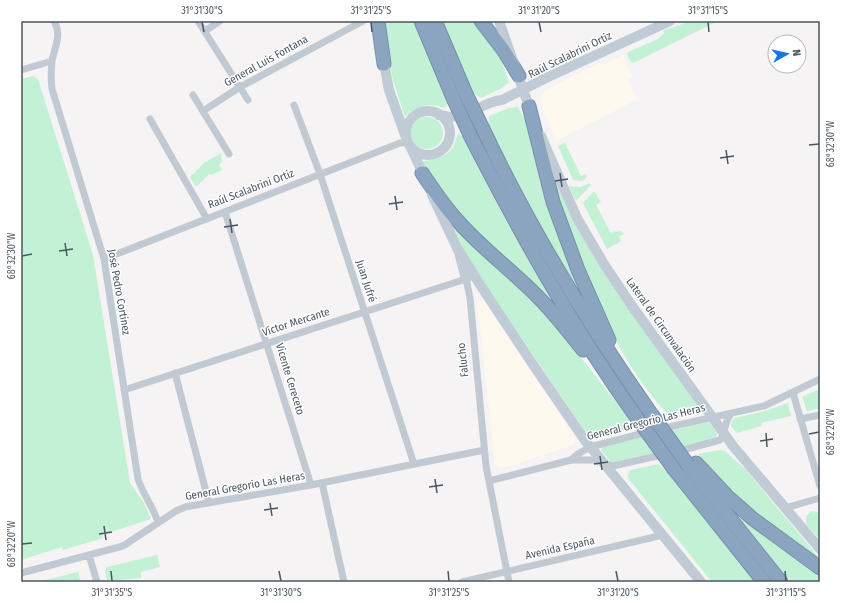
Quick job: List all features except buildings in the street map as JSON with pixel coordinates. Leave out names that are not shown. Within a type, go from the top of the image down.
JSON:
[{"type":"highway","points":[[378,21],[384,64]]},
{"type":"highway","points":[[421,21],[470,135],[513,218],[554,291],[623,399]]},
{"type":"highway","points":[[435,21],[466,94],[516,196],[564,282],[631,385],[662,429],[692,464],[781,582]]},
{"type":"highway","points":[[481,21],[504,51],[519,76]]},
{"type":"highway","points":[[528,106],[548,185],[561,226],[597,314],[631,385]]},
{"type":"highway","points":[[422,173],[457,221],[539,298],[559,320],[623,399],[674,469],[764,582]]},
{"type":"highway","points":[[692,464],[754,519],[820,568]]},
{"type":"street","name":"José Pedro Cortinez","points":[[54,21],[58,32],[52,61],[52,89],[104,259],[138,479],[153,508],[158,522]]},
{"type":"street","points":[[198,21],[248,100]]},
{"type":"street","points":[[205,31],[220,21]]},
{"type":"street","name":"General Luis Fontana","points":[[203,111],[240,87],[363,21]]},
{"type":"street","name":"Falucho","points":[[375,21],[391,96],[408,143],[470,278],[470,298],[484,450],[509,582]]},
{"type":"street","name":"Lateral de Circunvalación","points":[[500,21],[528,106],[569,202],[596,251],[639,317],[724,433],[820,549]]},
{"type":"street","name":"Raúl Scalabrini Ortiz","points":[[449,136],[458,124],[496,105],[502,100],[670,21]]},
{"type":"street","points":[[21,70],[52,61]]},
{"type":"street","points":[[193,95],[229,154]]},
{"type":"street","name":"Raúl Scalabrini Ortiz","points":[[440,115],[451,117],[458,116],[494,101],[502,100]]},
{"type":"street","name":"Juan Jufré","points":[[294,105],[320,174],[414,464]]},
{"type":"street","points":[[424,111],[435,112],[440,115],[447,124],[449,136],[444,148],[433,154],[420,153],[408,143],[406,130],[408,124],[414,116],[424,111]]},
{"type":"street","points":[[150,119],[207,219]]},
{"type":"street","name":"Raúl Scalabrini Ortiz","points":[[104,259],[400,143],[408,143]]},
{"type":"street","name":"Vicente Cereceto","points":[[225,212],[311,485]]},
{"type":"street","points":[[470,278],[534,366],[590,447],[701,582]]},
{"type":"street","name":"Víctor Mercante","points":[[124,390],[470,278]]},
{"type":"street","points":[[175,373],[209,502]]},
{"type":"street","name":"General Gregorio Las Heras","points":[[571,460],[590,447],[712,417],[764,406],[820,379]]},
{"type":"street","points":[[793,393],[820,486]]},
{"type":"street","points":[[724,433],[726,422],[731,414]]},
{"type":"street","points":[[800,419],[820,414]]},
{"type":"street","name":"General Gregorio Las Heras","points":[[489,481],[571,460],[594,460],[614,466],[717,442],[721,439],[724,433]]},
{"type":"street","name":"General Gregorio Las Heras","points":[[21,573],[123,546],[158,522],[181,509],[209,502],[322,483],[484,450]]},
{"type":"street","points":[[322,483],[344,582]]},
{"type":"street","points":[[785,508],[820,498]]},
{"type":"street","name":"Avenida España","points":[[462,582],[662,535]]},
{"type":"street","points":[[89,555],[97,582]]},
{"type":"shaded area","points":[[623,55],[632,77],[627,79],[638,99],[556,141],[540,101],[545,90],[600,63],[605,64]]},
{"type":"shaded area","points":[[483,300],[576,439],[573,445],[510,466],[500,468],[495,464],[477,301]]},
{"type":"green space","points":[[381,21],[413,21],[449,102],[444,108],[433,105],[423,106],[414,110],[405,117],[393,80]]},
{"type":"green space","points":[[443,21],[477,21],[498,52],[509,82],[502,88],[481,98],[471,92]]},
{"type":"green space","points":[[690,21],[718,21],[633,63],[631,62],[627,55],[628,52],[658,39],[664,33],[663,31]]},
{"type":"green space","points":[[33,76],[38,79],[93,255],[130,483],[144,503],[151,519],[102,535],[103,538],[63,550],[62,547],[21,560],[21,79]]},
{"type":"green space","points":[[517,106],[527,123],[585,301],[547,238],[488,127],[489,116]]},
{"type":"green space","points":[[430,117],[436,119],[441,124],[443,133],[441,142],[436,147],[424,149],[418,147],[413,142],[411,130],[413,124],[418,119]]},
{"type":"green space","points":[[458,134],[465,137],[476,164],[504,217],[550,299],[557,308],[482,243],[437,188],[422,161],[435,159],[447,153],[453,147]]},
{"type":"green space","points":[[565,143],[581,176],[586,174],[587,177],[582,181],[573,180],[558,146]]},
{"type":"green space","points":[[221,153],[222,162],[219,164],[222,170],[211,175],[209,174],[196,187],[190,177],[204,163]]},
{"type":"green space","points":[[544,156],[570,214],[598,264],[699,405],[695,408],[696,411],[694,413],[672,419],[648,391],[627,360],[609,328],[594,295],[567,225]]},
{"type":"green space","points":[[589,183],[591,185],[577,200],[575,199],[569,186],[581,187]]},
{"type":"green space","points":[[594,191],[601,202],[596,205],[611,233],[620,231],[624,234],[619,237],[621,241],[607,249],[583,203]]},
{"type":"green space","points":[[452,225],[542,311],[564,336],[630,420],[628,421],[631,428],[597,436],[587,432],[586,433],[480,276]]},
{"type":"green space","points":[[820,389],[820,408],[807,411],[802,397]]},
{"type":"green space","points":[[788,403],[791,416],[761,423],[762,426],[737,433],[731,426],[732,421],[735,418],[765,411]]},
{"type":"green space","points":[[707,422],[710,423],[717,433],[714,439],[612,463],[601,450],[602,447]]},
{"type":"green space","points":[[720,450],[725,451],[746,470],[820,559],[820,563],[742,501],[713,474],[698,454]]},
{"type":"green space","points":[[658,464],[666,471],[755,582],[712,582],[628,478],[628,474],[631,470]]},
{"type":"green space","points":[[726,502],[820,571],[820,582],[791,582]]},
{"type":"green space","points":[[811,511],[817,512],[820,515],[820,540],[806,524],[806,517]]},
{"type":"green space","points":[[157,555],[160,567],[141,572],[141,578],[107,581],[105,571],[107,567]]},
{"type":"green space","points":[[78,572],[81,582],[37,582]]}]
